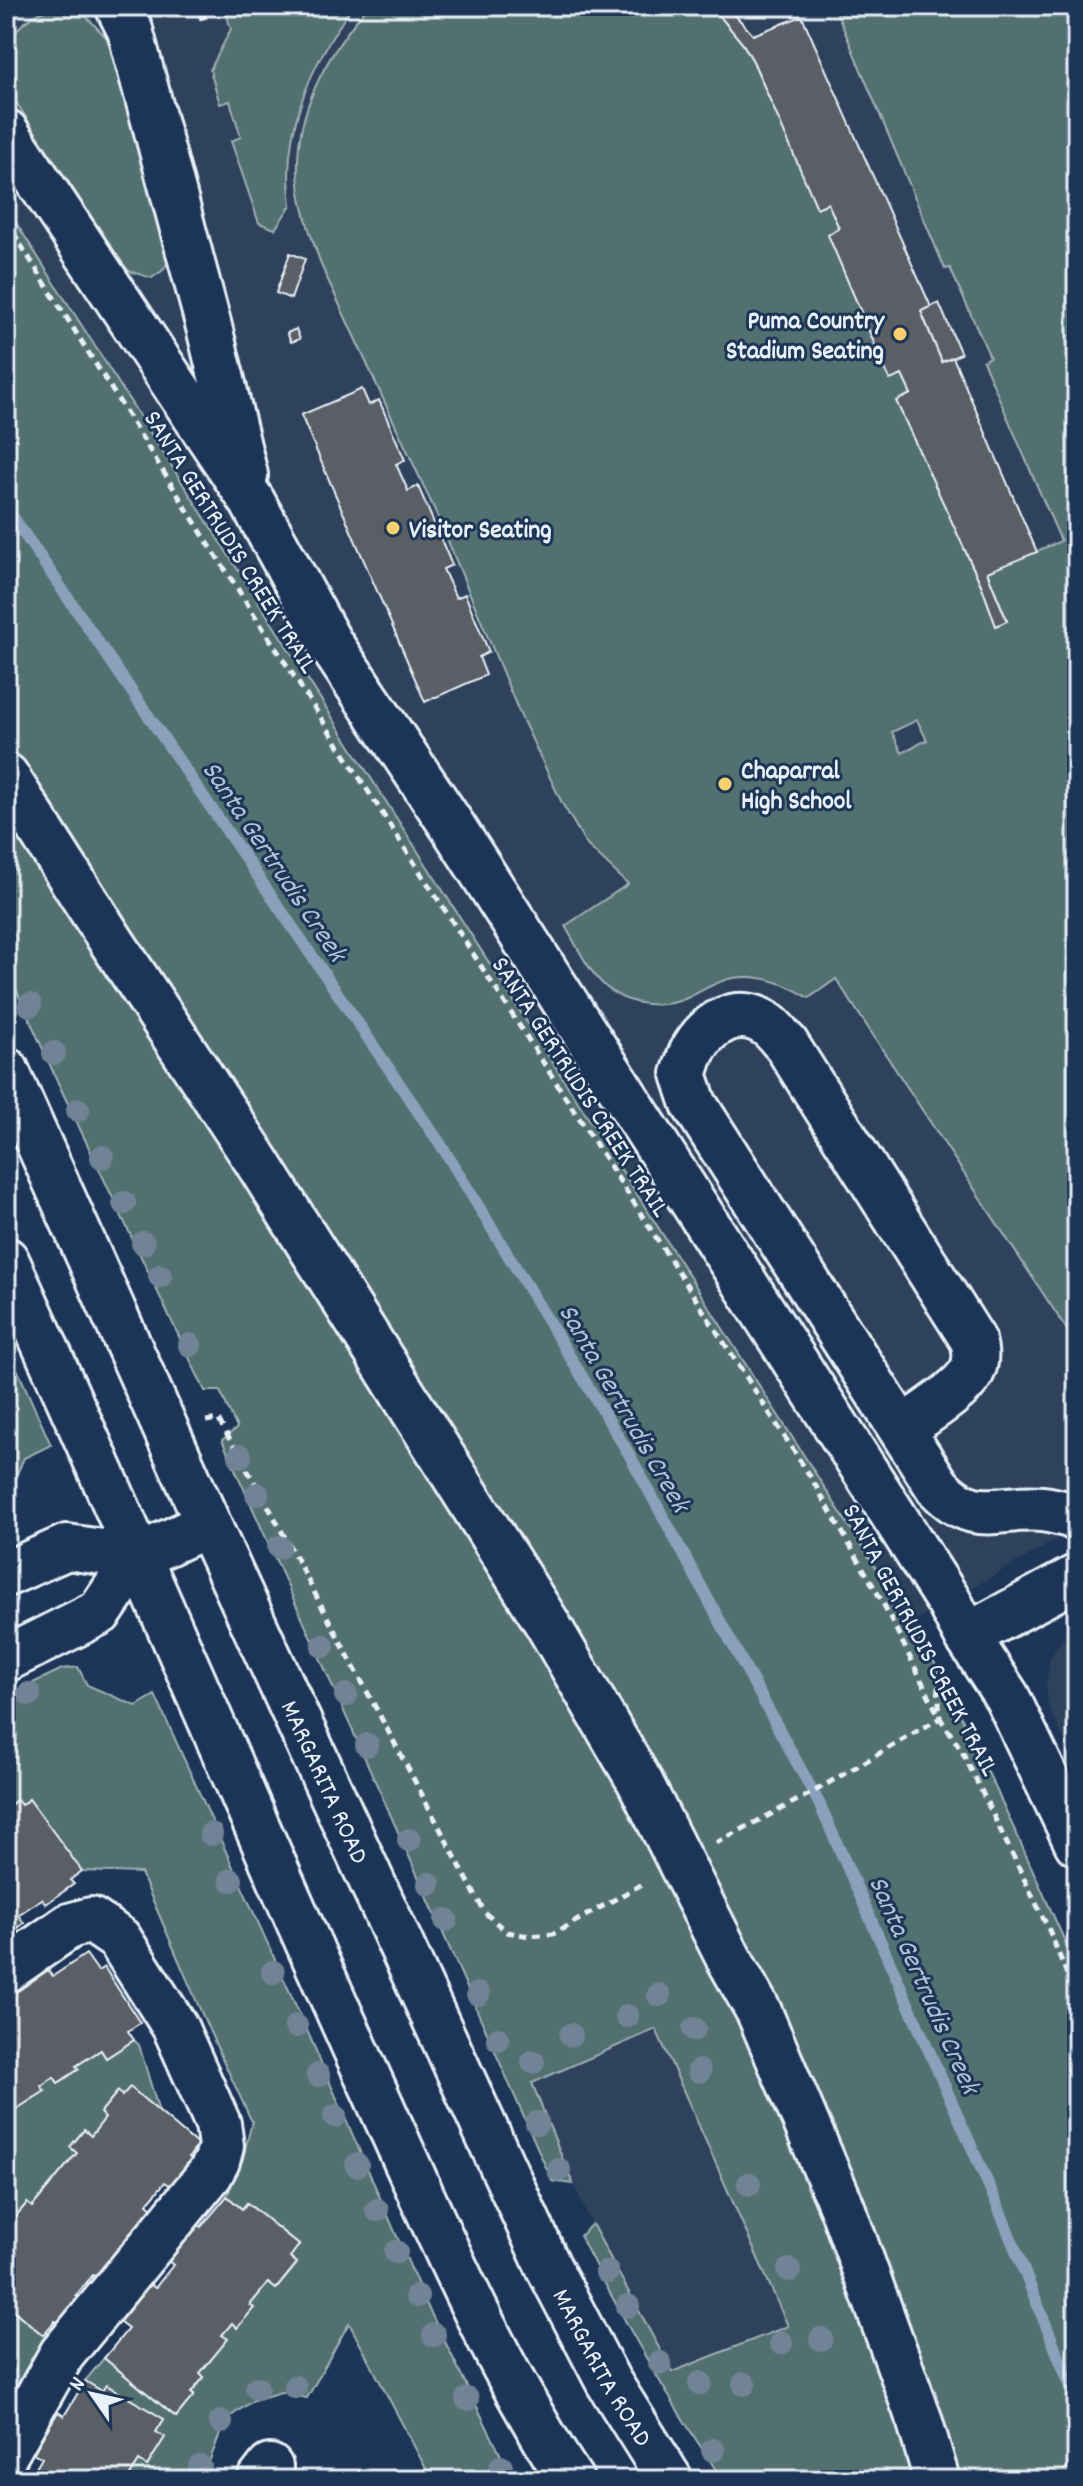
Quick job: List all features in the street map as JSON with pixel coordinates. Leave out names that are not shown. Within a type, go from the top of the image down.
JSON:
[{"type":"main road","points":[[118,6],[130,30],[252,501]]},
{"type":"main road","points":[[6,132],[252,501],[329,642],[453,827],[949,1602],[1007,1697],[1077,1843]]},
{"type":"main road","points":[[6,776],[253,1155],[547,1623],[640,1782],[759,2012],[842,2207],[919,2419],[937,2480]]},
{"type":"main road","points":[[902,1429],[964,1383],[973,1369],[976,1352],[973,1340],[786,1044],[769,1026],[756,1018],[737,1014],[719,1022],[693,1050],[684,1074],[694,1104],[938,1487],[951,1501],[967,1509],[989,1513],[1041,1509],[1077,1519]]},
{"type":"main road","name":"MARGARITA ROAD","points":[[6,1070],[208,1524],[549,2268],[608,2381],[670,2480]]},
{"type":"main road","points":[[6,1260],[100,1467],[313,1956],[477,2316],[551,2451],[571,2480]]},
{"type":"main road","points":[[6,1659],[100,1612],[137,1557],[208,1524]]},
{"type":"main road","points":[[6,1574],[67,1547],[137,1557]]},
{"type":"main road","points":[[967,1636],[1077,1577]]},
{"type":"main road","points":[[6,1970],[69,1926],[91,1920],[119,1939],[175,2027],[218,2124],[221,2146],[210,2174],[62,2354],[6,2453]]},
{"type":"path","points":[[199,18],[211,15]]},
{"type":"path","name":"SANTA GERTRUDIS CREEK TRAIL","points":[[6,221],[216,556],[810,1476],[882,1601],[940,1718],[962,1751],[1049,1930],[1077,1999]]},
{"type":"path","points":[[206,1421],[218,1419],[264,1500],[485,1913],[507,1932],[529,1936],[553,1934],[653,1878]]},
{"type":"path","points":[[707,1848],[940,1718]]},
{"type":"shaded area","name":"Chaparral High School","points":[[6,6],[1077,6],[1077,1528],[911,1623],[6,207]]},
{"type":"shaded area","points":[[1077,1632],[1077,1766],[1048,1706],[1046,1685],[1050,1658],[1062,1640]]},
{"type":"shaded area","points":[[656,2028],[788,2326],[672,2372],[592,2224],[532,2083]]},
{"type":"green space","points":[[224,6],[353,6],[324,52],[302,100],[290,151],[291,205],[275,229],[259,223],[231,141],[241,137],[230,101],[220,104],[210,70],[231,29]]},
{"type":"green space","points":[[368,6],[710,6],[753,61],[818,207],[828,203],[839,228],[829,235],[889,379],[902,375],[911,394],[897,401],[982,587],[996,626],[1007,620],[987,572],[1061,541],[983,361],[990,357],[950,268],[945,269],[834,6],[1077,6],[1077,1345],[836,979],[809,998],[773,981],[744,977],[721,981],[667,1004],[634,1002],[614,993],[600,981],[565,926],[628,884],[587,845],[562,803],[519,712],[438,517],[322,267],[299,186],[300,138],[311,97],[330,58]],"holes":[[[917,720],[927,740],[902,753],[892,732]]]},
{"type":"green space","points":[[52,8],[68,8],[87,17],[117,49],[171,258],[162,271],[152,278],[129,271],[122,263],[6,87],[7,58],[12,37],[26,21]]},
{"type":"green space","points":[[6,207],[911,1623],[937,1667],[997,1791],[1077,1968],[1077,2480],[723,2480],[647,2360],[580,2236],[592,2224],[672,2372],[788,2326],[656,2029],[532,2083],[573,2184],[552,2181],[222,1440],[237,1428],[220,1391],[205,1391],[6,967]]},
{"type":"green space","points":[[6,1344],[51,1445],[24,1458],[6,1498]]},
{"type":"green space","points":[[78,1667],[87,1685],[136,1706],[155,1695],[426,2303],[513,2480],[432,2480],[349,2323],[307,2398],[281,2392],[254,2400],[231,2416],[220,2434],[202,2480],[127,2480],[139,2461],[148,2465],[164,2437],[156,2432],[164,2419],[107,2385],[102,2391],[85,2381],[104,2358],[176,2417],[204,2377],[200,2373],[227,2339],[222,2335],[232,2323],[238,2327],[253,2308],[250,2305],[268,2283],[277,2288],[297,2264],[290,2257],[299,2245],[247,2203],[242,2209],[227,2196],[243,2158],[252,2122],[141,1873],[82,1871],[29,1799],[21,1805],[16,1800],[6,1808],[6,1696],[62,1669]]},
{"type":"green space","points":[[134,2040],[139,2045],[159,2112],[130,2088],[122,2096],[117,2092],[100,2113],[105,2118],[91,2136],[84,2130],[70,2147],[77,2153],[32,2207],[27,2203],[11,2222],[15,2227],[6,2237],[6,2124],[11,2120],[7,2115],[44,2091],[41,2086],[54,2077],[58,2083],[78,2070],[76,2066],[101,2050],[106,2058]]},
{"type":"green space","points":[[6,2304],[43,2335],[55,2321],[60,2325],[20,2390],[9,2383],[6,2387]]},
{"type":"building","name":"Puma Country Stadium Seating","points":[[727,6],[753,35],[802,16],[931,307],[921,311],[942,362],[953,357],[1037,552],[987,572],[1007,621],[996,626],[982,587],[896,401],[911,394],[902,375],[890,380],[828,235],[839,228],[828,203],[817,208],[753,61],[718,14]]},
{"type":"building","points":[[290,253],[305,259],[291,299],[276,293]]},
{"type":"building","points":[[939,303],[961,354],[942,362],[921,311]]},
{"type":"building","points":[[296,329],[300,339],[291,342],[287,333]]},
{"type":"building","name":"Visitor Seating","points":[[362,389],[369,405],[379,400],[405,460],[396,464],[408,491],[418,486],[452,565],[443,569],[456,598],[465,594],[489,652],[479,657],[486,675],[425,702],[301,415]]},
{"type":"building","points":[[29,1799],[82,1871],[70,1880],[74,1884],[46,1904],[42,1899],[18,1915],[24,1923],[6,1937],[6,1808],[17,1800],[21,1805]]},
{"type":"building","points":[[86,1954],[98,1971],[104,1967],[140,2023],[128,2031],[134,2040],[106,2058],[101,2050],[76,2066],[79,2069],[58,2083],[54,2077],[41,2086],[45,2091],[7,2115],[11,2120],[6,2124],[6,2010],[14,2005],[9,1996],[48,1970],[53,1976]]},
{"type":"building","points":[[130,2087],[198,2145],[189,2157],[193,2160],[171,2186],[165,2182],[147,2204],[154,2210],[97,2278],[93,2275],[76,2295],[81,2299],[60,2325],[55,2321],[43,2335],[6,2304],[6,2237],[15,2227],[10,2223],[27,2203],[32,2207],[77,2153],[70,2147],[84,2130],[91,2136],[105,2118],[100,2113],[118,2091],[122,2096]]},
{"type":"building","points":[[227,2196],[242,2209],[247,2203],[299,2245],[290,2257],[297,2263],[276,2289],[268,2283],[250,2305],[254,2308],[237,2328],[232,2323],[222,2335],[228,2339],[200,2373],[204,2377],[176,2417],[104,2358],[128,2329],[119,2322],[150,2284],[155,2288],[173,2265],[166,2259],[195,2223],[201,2227]]},
{"type":"building","points":[[85,2381],[102,2391],[106,2385],[164,2419],[156,2432],[165,2437],[147,2466],[139,2461],[127,2480],[29,2480],[42,2458],[33,2453],[58,2412],[64,2416]]},
{"type":"waterway","name":"Santa Gertrudis Creek","points":[[6,507],[443,1148],[629,1454],[819,1803],[997,2204],[1077,2402]]},
{"type":"place","name":"Puma Country Stadium Seating","points":[[900,334]]},
{"type":"place","name":"Visitor Seating","points":[[393,528]]},
{"type":"place","name":"Chaparral High School","points":[[725,784]]}]
